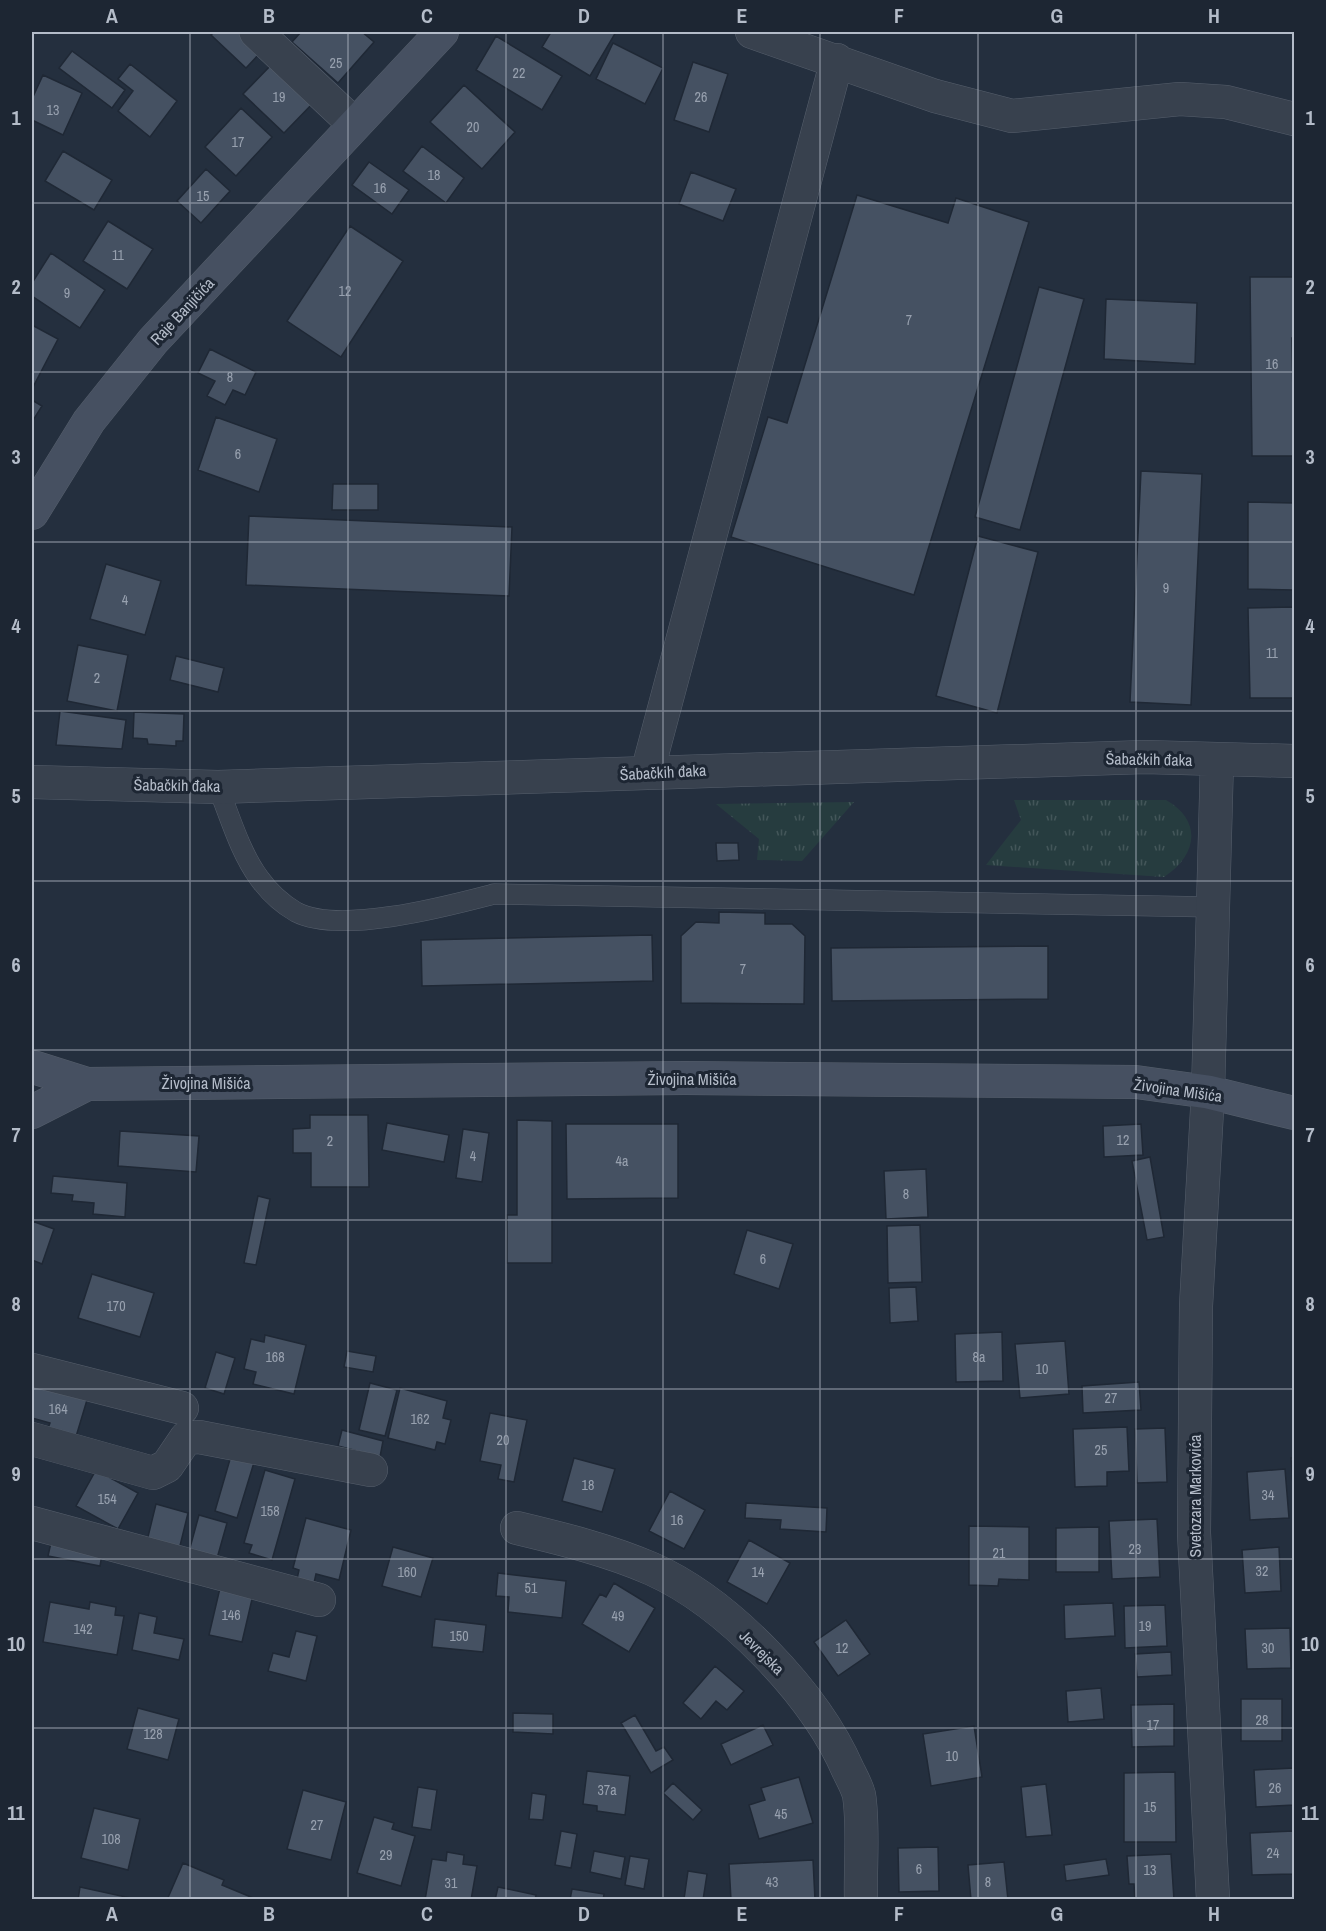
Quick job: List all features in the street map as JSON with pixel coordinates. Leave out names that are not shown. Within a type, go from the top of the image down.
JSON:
[{"type":"main road","name":"Raje Banjičića","points":[[32,513],[89,421],[153,341],[442,32]]},
{"type":"main road","points":[[32,1066],[87,1084]]},
{"type":"main road","points":[[32,1066],[36,1080],[32,1104]]},
{"type":"main road","name":"Živojina Mišića","points":[[87,1084],[728,1078],[1136,1082],[1208,1092],[1294,1113]]},
{"type":"main road","points":[[32,1112],[87,1084]]},
{"type":"street","points":[[256,32],[354,124]]},
{"type":"street","points":[[752,32],[935,96],[1012,116],[1180,99],[1226,102],[1294,118]]},
{"type":"street","points":[[647,773],[837,60]]},
{"type":"street","name":"Šabačkih đaka","points":[[32,782],[218,787],[1144,757],[1294,761]]},
{"type":"street","name":"Svetozara Markovića","points":[[1213,1899],[1194,1533],[1196,1306],[1208,1092],[1217,760]]},
{"type":"street","points":[[32,1370],[182,1408]]},
{"type":"street","points":[[32,1439],[153,1473],[167,1466],[186,1438],[199,1437],[371,1470]]},
{"type":"street","points":[[32,1523],[319,1600]]},
{"type":"street","name":"Jevrejska","points":[[517,1528],[593,1546],[654,1570],[708,1602],[761,1648],[804,1696],[836,1740],[859,1794],[861,1899]]},
{"type":"lane","points":[[218,787],[247,857],[259,878],[279,900],[298,913],[332,921],[431,910],[494,894],[1214,907]]},
{"type":"green space","points":[[1014,800],[1166,800],[1178,808],[1186,818],[1191,838],[1189,849],[1175,869],[1164,877],[986,865],[1021,820]]},
{"type":"green space","points":[[854,802],[802,861],[757,860],[759,839],[716,804]]},
{"type":"building","points":[[214,32],[238,32],[260,53],[246,68],[211,35]]},
{"type":"building","points":[[301,32],[362,32],[374,42],[338,83],[292,42]]},
{"type":"building","points":[[551,32],[616,32],[590,76],[542,47]]},
{"type":"building","points":[[496,36],[562,76],[542,110],[476,70]]},
{"type":"building","points":[[613,43],[663,68],[645,104],[596,79]]},
{"type":"building","points":[[72,51],[125,90],[112,108],[59,68]]},
{"type":"building","points":[[274,62],[315,101],[284,133],[243,94]]},
{"type":"building","points":[[693,62],[728,74],[709,132],[674,120]]},
{"type":"building","points":[[130,64],[177,101],[150,137],[118,111],[133,91],[118,79]]},
{"type":"building","points":[[43,75],[82,93],[63,135],[32,120],[32,99]]},
{"type":"building","points":[[464,85],[515,132],[482,169],[430,122]]},
{"type":"building","points":[[241,108],[272,137],[236,176],[205,147]]},
{"type":"building","points":[[422,146],[464,178],[446,203],[403,171]]},
{"type":"building","points":[[63,151],[112,180],[94,210],[45,181]]},
{"type":"building","points":[[369,162],[409,190],[392,214],[352,185]]},
{"type":"building","points":[[206,169],[230,191],[201,223],[177,201]]},
{"type":"building","points":[[691,172],[736,189],[723,221],[679,204]]},
{"type":"building","points":[[857,195],[948,223],[956,198],[1029,222],[914,595],[731,537],[768,417],[787,423]]},
{"type":"building","points":[[108,221],[153,249],[127,289],[83,261]]},
{"type":"building","points":[[350,226],[403,261],[341,357],[287,321]]},
{"type":"building","points":[[51,253],[105,290],[80,328],[32,296],[32,283]]},
{"type":"building","points":[[1250,277],[1294,277],[1294,338],[1292,338],[1294,456],[1252,456]]},
{"type":"building","points":[[1039,287],[1084,299],[1020,530],[975,517]]},
{"type":"building","points":[[1106,299],[1197,303],[1195,364],[1104,359]]},
{"type":"building","points":[[32,325],[58,339],[33,387],[32,386]]},
{"type":"building","points":[[210,349],[256,372],[245,395],[233,390],[225,405],[207,396],[215,381],[198,373]]},
{"type":"building","points":[[32,400],[42,406],[32,422]]},
{"type":"building","points":[[216,417],[277,439],[259,492],[198,470]]},
{"type":"building","points":[[1141,471],[1202,474],[1191,705],[1130,702]]},
{"type":"building","points":[[333,484],[378,484],[378,510],[332,510]]},
{"type":"building","points":[[1248,502],[1294,503],[1294,590],[1248,589]]},
{"type":"building","points":[[249,516],[512,527],[509,596],[246,585]]},
{"type":"building","points":[[978,536],[1038,552],[997,713],[936,696]]},
{"type":"building","points":[[106,564],[161,581],[145,635],[90,619]]},
{"type":"building","points":[[1294,607],[1294,698],[1250,698],[1248,608]]},
{"type":"building","points":[[78,645],[128,655],[117,711],[67,701]]},
{"type":"building","points":[[176,656],[224,668],[218,692],[170,680]]},
{"type":"building","points":[[60,711],[126,720],[122,749],[56,745]]},
{"type":"building","points":[[134,712],[184,714],[183,741],[176,741],[176,746],[148,744],[147,739],[133,738]]},
{"type":"building","points":[[716,843],[738,843],[739,860],[717,861]]},
{"type":"building","points":[[719,912],[765,913],[765,924],[792,924],[805,936],[804,1004],[681,1003],[681,936],[696,922],[719,923]]},
{"type":"building","points":[[652,935],[653,981],[422,986],[421,940]]},
{"type":"building","points":[[1048,946],[1048,999],[832,1001],[831,948]]},
{"type":"building","points":[[310,1115],[368,1115],[369,1187],[311,1187],[311,1153],[293,1153],[293,1129],[310,1128]]},
{"type":"building","points":[[517,1120],[552,1121],[552,1263],[507,1263],[507,1215],[517,1215]]},
{"type":"building","points":[[387,1123],[449,1135],[444,1162],[382,1150]]},
{"type":"building","points":[[566,1124],[678,1124],[678,1198],[567,1199]]},
{"type":"building","points":[[1141,1124],[1143,1155],[1104,1157],[1103,1126]]},
{"type":"building","points":[[463,1129],[489,1133],[482,1182],[456,1178]]},
{"type":"building","points":[[120,1131],[199,1136],[196,1172],[118,1166]]},
{"type":"building","points":[[1150,1157],[1164,1237],[1147,1240],[1132,1161]]},
{"type":"building","points":[[926,1169],[928,1217],[886,1219],[884,1171]]},
{"type":"building","points":[[53,1176],[127,1183],[125,1217],[93,1214],[94,1203],[72,1201],[73,1195],[51,1193]]},
{"type":"building","points":[[258,1196],[270,1199],[256,1265],[244,1263]]},
{"type":"building","points":[[32,1221],[54,1229],[42,1264],[32,1260]]},
{"type":"building","points":[[920,1225],[922,1282],[888,1283],[887,1226]]},
{"type":"building","points":[[747,1230],[793,1244],[779,1289],[734,1274]]},
{"type":"building","points":[[92,1274],[154,1293],[140,1337],[78,1318]]},
{"type":"building","points":[[916,1287],[918,1321],[890,1323],[889,1288]]},
{"type":"building","points":[[1002,1332],[1003,1381],[956,1382],[955,1334]]},
{"type":"building","points":[[265,1335],[306,1345],[294,1394],[253,1384],[256,1372],[244,1369],[251,1339],[264,1342]]},
{"type":"building","points":[[1065,1341],[1069,1394],[1020,1398],[1015,1344]]},
{"type":"building","points":[[347,1351],[376,1356],[373,1372],[344,1367]]},
{"type":"building","points":[[216,1352],[235,1358],[224,1394],[205,1388]]},
{"type":"building","points":[[1139,1382],[1141,1410],[1083,1413],[1082,1386]]},
{"type":"building","points":[[32,1383],[87,1400],[75,1440],[47,1431],[50,1423],[32,1418]]},
{"type":"building","points":[[370,1383],[397,1390],[385,1436],[359,1430]]},
{"type":"building","points":[[400,1388],[447,1401],[443,1418],[451,1420],[445,1444],[437,1442],[435,1450],[388,1438]]},
{"type":"building","points":[[490,1413],[527,1420],[514,1482],[498,1479],[501,1465],[480,1461]]},
{"type":"building","points":[[1127,1427],[1129,1471],[1107,1472],[1107,1486],[1075,1487],[1073,1429]]},
{"type":"building","points":[[1165,1428],[1167,1482],[1137,1483],[1135,1429]]},
{"type":"building","points":[[342,1430],[383,1441],[380,1457],[338,1446]]},
{"type":"building","points":[[233,1449],[256,1456],[237,1518],[215,1511]]},
{"type":"building","points":[[574,1458],[615,1469],[602,1512],[562,1501]]},
{"type":"building","points":[[1291,1458],[1294,1458],[1294,1485],[1293,1485]]},
{"type":"building","points":[[1285,1469],[1289,1518],[1250,1520],[1247,1472]]},
{"type":"building","points":[[96,1470],[138,1493],[118,1529],[76,1506]]},
{"type":"building","points":[[265,1470],[295,1479],[272,1560],[249,1553],[252,1545],[244,1543]]},
{"type":"building","points":[[670,1491],[705,1510],[684,1549],[649,1531]]},
{"type":"building","points":[[746,1503],[827,1508],[826,1532],[780,1529],[781,1520],[745,1518]]},
{"type":"building","points":[[156,1504],[188,1513],[178,1554],[146,1545]]},
{"type":"building","points":[[199,1515],[227,1523],[216,1562],[188,1555]]},
{"type":"building","points":[[306,1518],[351,1530],[339,1580],[316,1574],[314,1583],[297,1579],[299,1570],[293,1568]]},
{"type":"building","points":[[1157,1519],[1160,1577],[1112,1579],[1109,1521]]},
{"type":"building","points":[[969,1526],[1029,1527],[1029,1580],[999,1579],[998,1586],[969,1585]]},
{"type":"building","points":[[1099,1527],[1099,1572],[1056,1572],[1056,1528]]},
{"type":"building","points":[[52,1538],[103,1549],[100,1566],[48,1556]]},
{"type":"building","points":[[749,1540],[790,1563],[767,1604],[727,1582]]},
{"type":"building","points":[[393,1547],[433,1558],[421,1597],[382,1586]]},
{"type":"building","points":[[1279,1547],[1281,1591],[1245,1593],[1242,1550]]},
{"type":"building","points":[[498,1573],[566,1581],[562,1618],[508,1612],[509,1597],[496,1596]]},
{"type":"building","points":[[614,1583],[655,1608],[629,1652],[582,1624],[600,1594],[606,1597]]},
{"type":"building","points":[[220,1588],[253,1595],[242,1642],[209,1635]]},
{"type":"building","points":[[50,1602],[89,1609],[90,1602],[116,1607],[115,1615],[124,1616],[117,1655],[43,1642]]},
{"type":"building","points":[[1113,1603],[1115,1636],[1065,1639],[1064,1605]]},
{"type":"building","points":[[1165,1605],[1167,1646],[1125,1648],[1124,1606]]},
{"type":"building","points":[[139,1613],[157,1617],[154,1633],[184,1639],[179,1660],[132,1650]]},
{"type":"building","points":[[435,1619],[486,1625],[483,1652],[432,1647]]},
{"type":"building","points":[[846,1620],[870,1654],[838,1676],[814,1642]]},
{"type":"building","points":[[1290,1628],[1291,1668],[1247,1669],[1245,1629]]},
{"type":"building","points":[[296,1631],[317,1636],[306,1681],[268,1671],[273,1653],[289,1657]]},
{"type":"building","points":[[1171,1652],[1172,1675],[1137,1677],[1135,1654]]},
{"type":"building","points":[[715,1666],[744,1691],[727,1710],[716,1701],[701,1719],[683,1703]]},
{"type":"building","points":[[1101,1688],[1104,1719],[1068,1722],[1066,1691]]},
{"type":"building","points":[[1241,1699],[1282,1699],[1282,1741],[1241,1741]]},
{"type":"building","points":[[1174,1704],[1174,1746],[1132,1747],[1131,1705]]},
{"type":"building","points":[[138,1708],[179,1719],[168,1760],[127,1749]]},
{"type":"building","points":[[513,1713],[553,1714],[553,1734],[513,1732]]},
{"type":"building","points":[[635,1715],[656,1751],[664,1747],[673,1760],[651,1773],[621,1723]]},
{"type":"building","points":[[763,1725],[773,1745],[731,1765],[721,1744]]},
{"type":"building","points":[[974,1726],[982,1777],[931,1786],[923,1734]]},
{"type":"building","points":[[1294,1768],[1294,1805],[1256,1807],[1254,1770]]},
{"type":"building","points":[[587,1771],[630,1776],[625,1815],[597,1811],[597,1806],[583,1804]]},
{"type":"building","points":[[1175,1772],[1176,1842],[1124,1842],[1124,1773]]},
{"type":"building","points":[[799,1777],[813,1823],[759,1839],[749,1805],[765,1800],[761,1788]]},
{"type":"building","points":[[673,1783],[702,1810],[693,1820],[663,1793]]},
{"type":"building","points":[[1046,1784],[1052,1835],[1026,1837],[1021,1787]]},
{"type":"building","points":[[418,1787],[437,1790],[431,1830],[412,1827]]},
{"type":"building","points":[[303,1790],[346,1802],[331,1860],[287,1849]]},
{"type":"building","points":[[532,1793],[546,1795],[543,1820],[529,1819]]},
{"type":"building","points":[[94,1808],[140,1819],[128,1870],[81,1858]]},
{"type":"building","points":[[374,1817],[394,1823],[392,1829],[415,1836],[401,1886],[357,1873]]},
{"type":"building","points":[[561,1831],[577,1834],[571,1868],[555,1865]]},
{"type":"building","points":[[1294,1831],[1294,1874],[1252,1875],[1250,1833]]},
{"type":"building","points":[[938,1847],[939,1891],[899,1892],[898,1848]]},
{"type":"building","points":[[594,1851],[625,1857],[621,1879],[590,1872]]},
{"type":"building","points":[[447,1852],[464,1855],[463,1864],[477,1866],[471,1900],[425,1900],[432,1859],[446,1861]]},
{"type":"building","points":[[1171,1854],[1174,1900],[1135,1900],[1134,1884],[1129,1884],[1127,1856]]},
{"type":"building","points":[[630,1856],[649,1859],[644,1889],[625,1885]]},
{"type":"building","points":[[1106,1859],[1109,1875],[1066,1881],[1064,1865]]},
{"type":"building","points":[[813,1860],[815,1900],[731,1900],[729,1864]]},
{"type":"building","points":[[1004,1862],[1008,1900],[971,1900],[968,1865]]},
{"type":"building","points":[[183,1863],[224,1880],[222,1885],[258,1900],[167,1900]]},
{"type":"building","points":[[688,1871],[707,1874],[703,1900],[684,1899]]},
{"type":"building","points":[[80,1887],[135,1899],[135,1900],[78,1900]]},
{"type":"building","points":[[498,1887],[536,1895],[535,1900],[495,1900]]},
{"type":"building","points":[[572,1889],[604,1894],[603,1900],[570,1900]]}]
